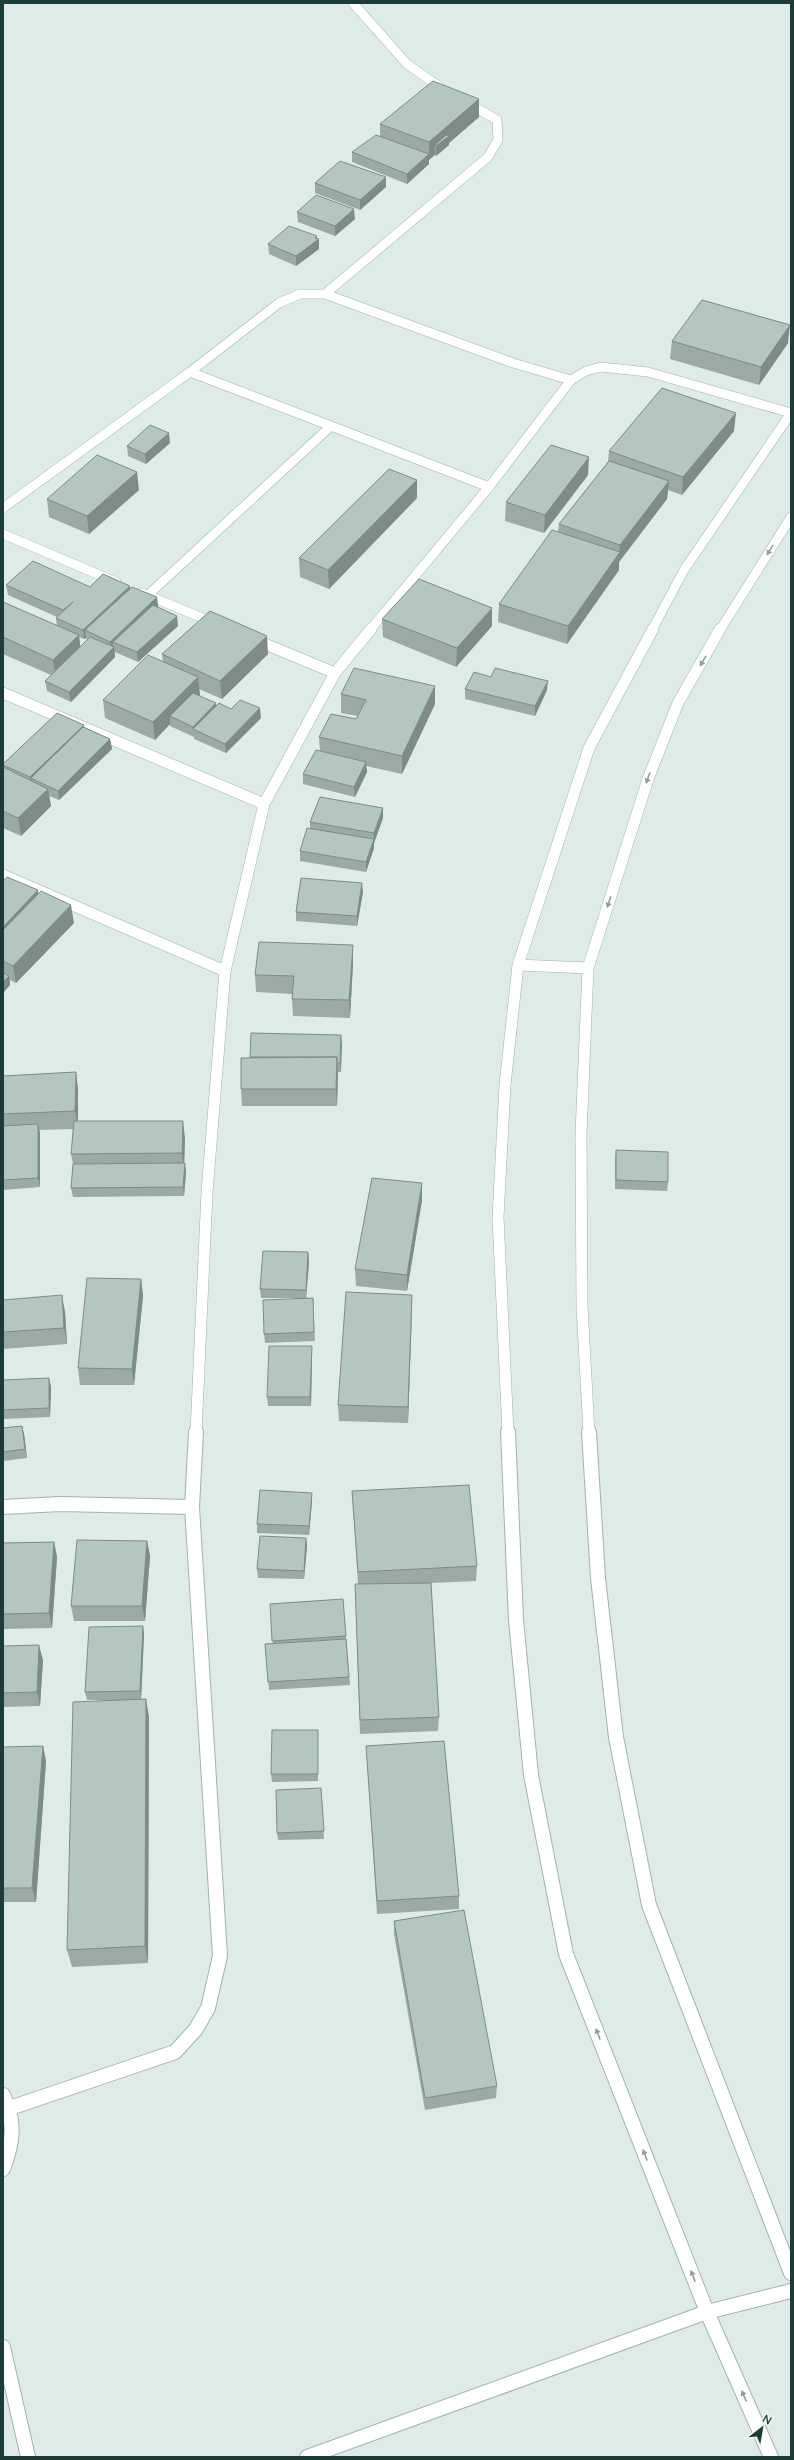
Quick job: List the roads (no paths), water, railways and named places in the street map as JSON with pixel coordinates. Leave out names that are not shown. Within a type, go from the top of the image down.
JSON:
[{"type":"street","points":[[325,294],[488,157],[500,141],[501,131],[497,120],[423,77],[407,64],[353,3]]},
{"type":"street","points":[[3,508],[190,372],[279,303],[300,294],[325,294],[513,363],[570,380]]},
{"type":"street","points":[[3,2169],[13,2143],[7,2102],[175,2052],[195,2034],[211,2005],[220,1956],[192,1507],[207,1192],[225,971],[264,804],[335,673],[417,570],[489,487],[570,380],[586,371],[601,367],[641,371],[791,413],[684,570],[589,748],[518,965],[505,1085],[498,1217],[516,1620],[531,1775],[566,1954],[707,2312],[771,2457]]},
{"type":"street","points":[[190,372],[489,487]]},
{"type":"street","points":[[148,595],[331,426]]},
{"type":"street","points":[[791,517],[722,626],[678,703],[648,779],[588,968],[581,1134],[582,1306],[598,1578],[616,1737],[649,1905],[791,2273]]},
{"type":"street","points":[[3,534],[227,628]]},
{"type":"street","points":[[241,634],[335,673]]},
{"type":"street","points":[[3,693],[264,804]]},
{"type":"street","points":[[3,875],[225,971]]},
{"type":"street","points":[[518,965],[588,968]]},
{"type":"street","points":[[3,1507],[60,1504],[192,1507]]},
{"type":"street","points":[[307,2457],[707,2312],[791,2291]]},
{"type":"street","points":[[3,2346],[28,2457]]}]
